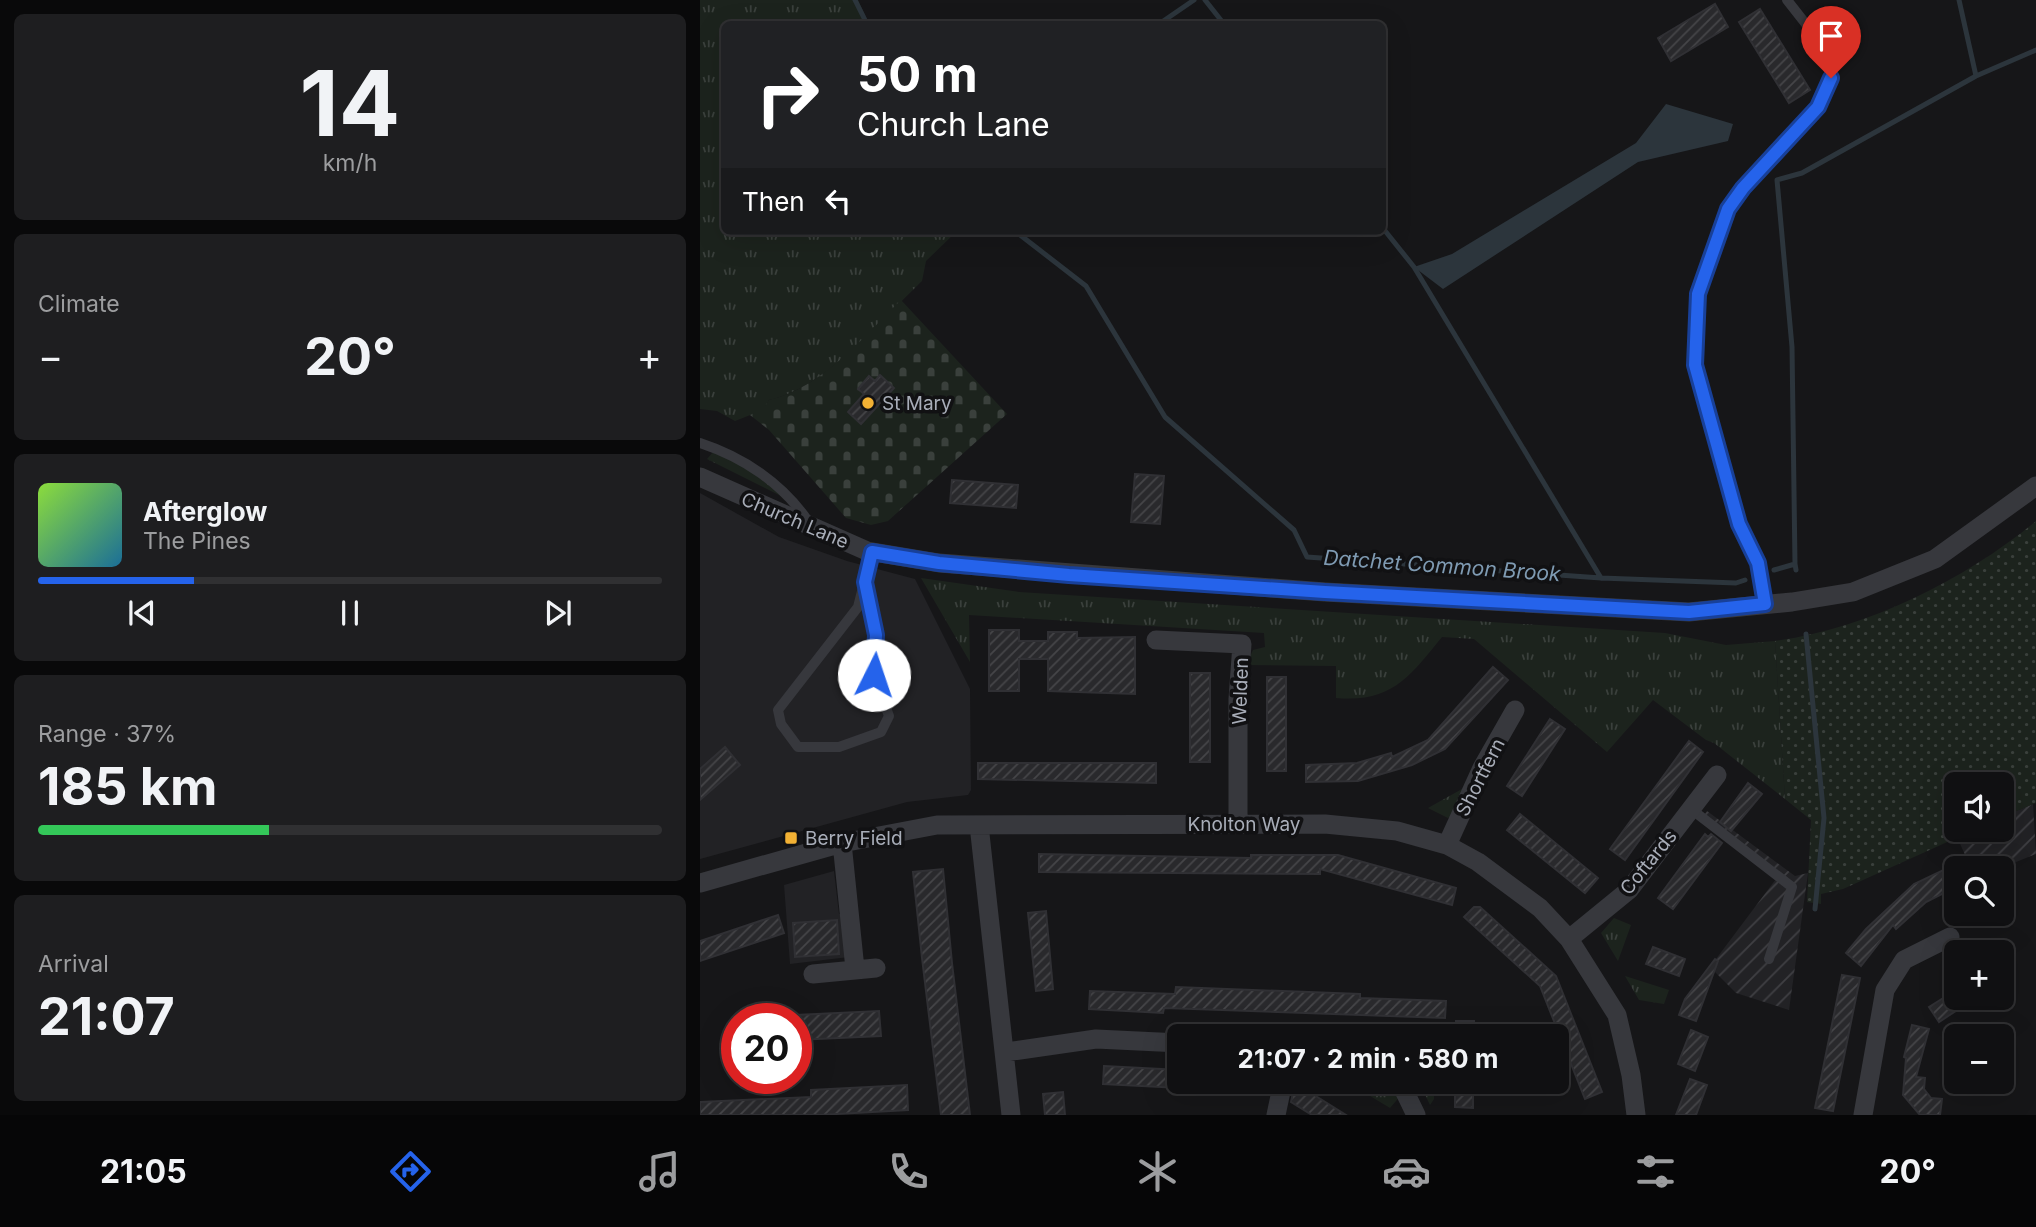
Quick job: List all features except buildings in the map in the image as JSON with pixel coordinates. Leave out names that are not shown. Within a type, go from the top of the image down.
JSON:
[{"type":"street","name":"Church Lane","points":[[700,477],[872,552],[939,563],[1069,575],[1325,592],[1689,612],[1853,592],[1935,559],[2036,486]]},
{"type":"street","name":"Welden","points":[[1156,639],[1242,644],[1238,699],[1238,824]]},
{"type":"street","name":"Shortfern","points":[[1447,845],[1482,768],[1516,709]]},
{"type":"street","name":"Coftards","points":[[1569,939],[1629,890],[1717,775]]},
{"type":"street","name":"Knolton Way","points":[[700,883],[842,843],[937,825],[1325,824],[1397,831],[1447,845],[1478,862],[1540,908],[1569,939],[1616,1015],[1631,1076],[1636,1115]]},
{"type":"street","points":[[979,825],[1006,1052],[1010,1115]]},
{"type":"street","points":[[842,843],[855,969]]},
{"type":"street","points":[[1863,1115],[1885,990],[1904,960],[1950,937]]},
{"type":"street","points":[[813,974],[876,968]]},
{"type":"street","points":[[1006,1052],[1096,1039],[1167,1042]]},
{"type":"street","points":[[1276,1115],[1280,1094]]},
{"type":"street","points":[[1406,1094],[1416,1115]]},
{"type":"lane","points":[[1765,604],[1758,563],[1739,524],[1695,365],[1698,294],[1728,209],[1743,188],[1818,107],[1831,78],[1820,42],[1787,0]]},
{"type":"lane","points":[[700,443],[722,450],[761,473],[794,500],[814,529]]},
{"type":"lane","points":[[865,582],[876,635],[874,675],[889,716],[881,732],[839,747],[798,747],[781,724],[778,710],[858,607],[872,552]]},
{"type":"lane","points":[[1691,809],[1792,887],[1769,959]]},
{"type":"shaded area","points":[[1666,104],[1733,124],[1728,141],[1638,162],[1443,289],[1414,267],[1452,254],[1636,143]]},
{"type":"shaded area","points":[[700,493],[779,537],[847,561],[915,579],[970,689],[971,790],[968,795],[907,802],[700,859]]},
{"type":"shaded area","points":[[2033,804],[2036,854],[2014,863],[2014,856],[1966,856],[1959,842],[2014,842],[2014,812]]},
{"type":"shaded area","points":[[1707,811],[1795,876],[1808,873],[1789,1010],[1736,993],[1710,967],[1779,875],[1702,818]]},
{"type":"shaded area","points":[[834,871],[839,914],[844,915],[849,957],[790,964],[784,885]]},
{"type":"green space","points":[[700,0],[858,0],[868,21],[721,21],[721,235],[953,235],[926,261],[922,281],[852,351],[811,382],[769,400],[763,410],[735,421],[717,411],[700,409]]},
{"type":"green space","points":[[901,300],[1007,414],[888,521],[871,525],[846,518],[769,430],[750,415],[763,409],[769,400],[807,385],[824,373],[857,345]]},
{"type":"green space","points":[[714,451],[738,462],[791,501],[707,459]]},
{"type":"green space","points":[[2036,521],[2036,803],[2014,812],[2014,772],[1944,772],[1944,842],[1947,842],[1843,889],[1821,894],[1821,904],[1807,902],[1811,820],[1785,799],[1775,641],[1810,635],[1879,613],[1946,581],[2008,543]]},
{"type":"green space","points":[[921,578],[1019,592],[1665,633],[1726,645],[1775,641],[1785,799],[1714,743],[1706,740],[1653,700],[1607,752],[1474,639],[1442,637],[1420,664],[1398,684],[1372,696],[1355,698],[1336,698],[1336,666],[1246,665],[1253,650],[1265,647],[1264,633],[969,615],[970,662]]},
{"type":"green space","points":[[1462,789],[1453,815],[1448,818],[1428,808]]},
{"type":"green space","points":[[1614,918],[1631,925],[1618,961],[1601,933]]},
{"type":"green space","points":[[1625,976],[1669,990],[1664,1004],[1639,1000]]},
{"type":"green space","points":[[1367,1094],[1400,1094],[1390,1108]]},
{"type":"green space","points":[[1425,1094],[1434,1094],[1430,1105]]},
{"type":"waterway","points":[[855,0],[866,21]]},
{"type":"waterway","points":[[1163,21],[1194,0]]},
{"type":"waterway","points":[[1205,0],[1222,21]]},
{"type":"waterway","points":[[1795,564],[1792,347],[1777,180],[1802,173],[1976,76],[1959,0]]},
{"type":"waterway","points":[[1976,76],[2036,50]]},
{"type":"waterway","points":[[1386,232],[1414,267],[1601,578]]},
{"type":"waterway","name":"Datchet Common Brook","points":[[1020,235],[1086,286],[1165,417],[1294,530],[1307,557],[1601,578],[1736,583],[1745,580]]},
{"type":"waterway","points":[[1774,570],[1795,564],[1796,570]]},
{"type":"waterway","points":[[1806,634],[1824,818],[1815,909]]},
{"type":"place","name":"St Mary","points":[[868,403]]},
{"type":"place","name":"Berry Field","points":[[791,838]]},
{"type":"route","points":[[874,675],[876,635],[865,582],[872,552],[939,563],[1069,575],[1325,592],[1689,612],[1765,604],[1758,563],[1739,524],[1695,365],[1698,294],[1728,209],[1743,188],[1818,107],[1831,78]]}]
